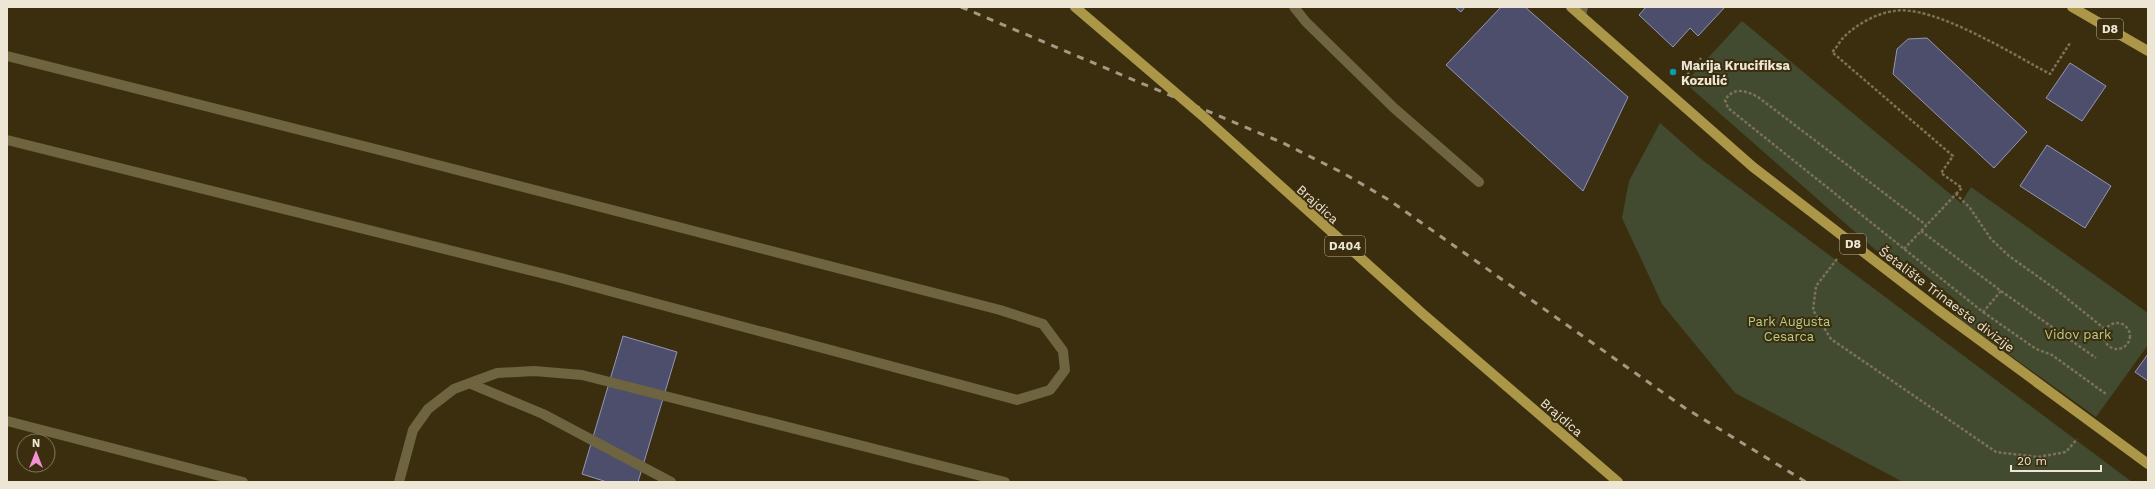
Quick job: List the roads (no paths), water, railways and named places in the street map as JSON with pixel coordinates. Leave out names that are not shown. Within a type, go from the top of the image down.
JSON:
[{"type":"main road","name":"Brajdica","points":[[1075,7],[1205,118],[1430,320],[1618,482]]},
{"type":"main road","name":"Šetalište Trinaeste divizije","points":[[1571,7],[1582,11],[1753,167],[1940,311],[2148,464]]},
{"type":"main road","name":"D8","points":[[2072,7],[2148,51]]},
{"type":"street","points":[[1294,7],[1306,22],[1394,108],[1479,182]]},
{"type":"street","points":[[7,56],[415,158],[1000,310],[1043,324],[1063,351],[1065,370],[1050,390],[1017,400],[568,280],[7,140]]},
{"type":"street","points":[[399,482],[413,430],[433,405],[454,389],[471,384],[497,373],[534,371],[582,375],[1005,482]]},
{"type":"street","points":[[471,384],[543,414],[671,482]]},
{"type":"street","points":[[7,421],[243,482]]},
{"type":"railway","points":[[961,7],[1283,143],[1343,173],[1389,200],[1685,408],[1806,482]]},
{"type":"place","name":"Marija Krucifiksa Kozulić","points":[[1673,72]]},
{"type":"park label","name":"Park Augusta Cesarca","points":[[1789,328]]},
{"type":"park label","name":"Vidov park","points":[[2078,334]]}]
